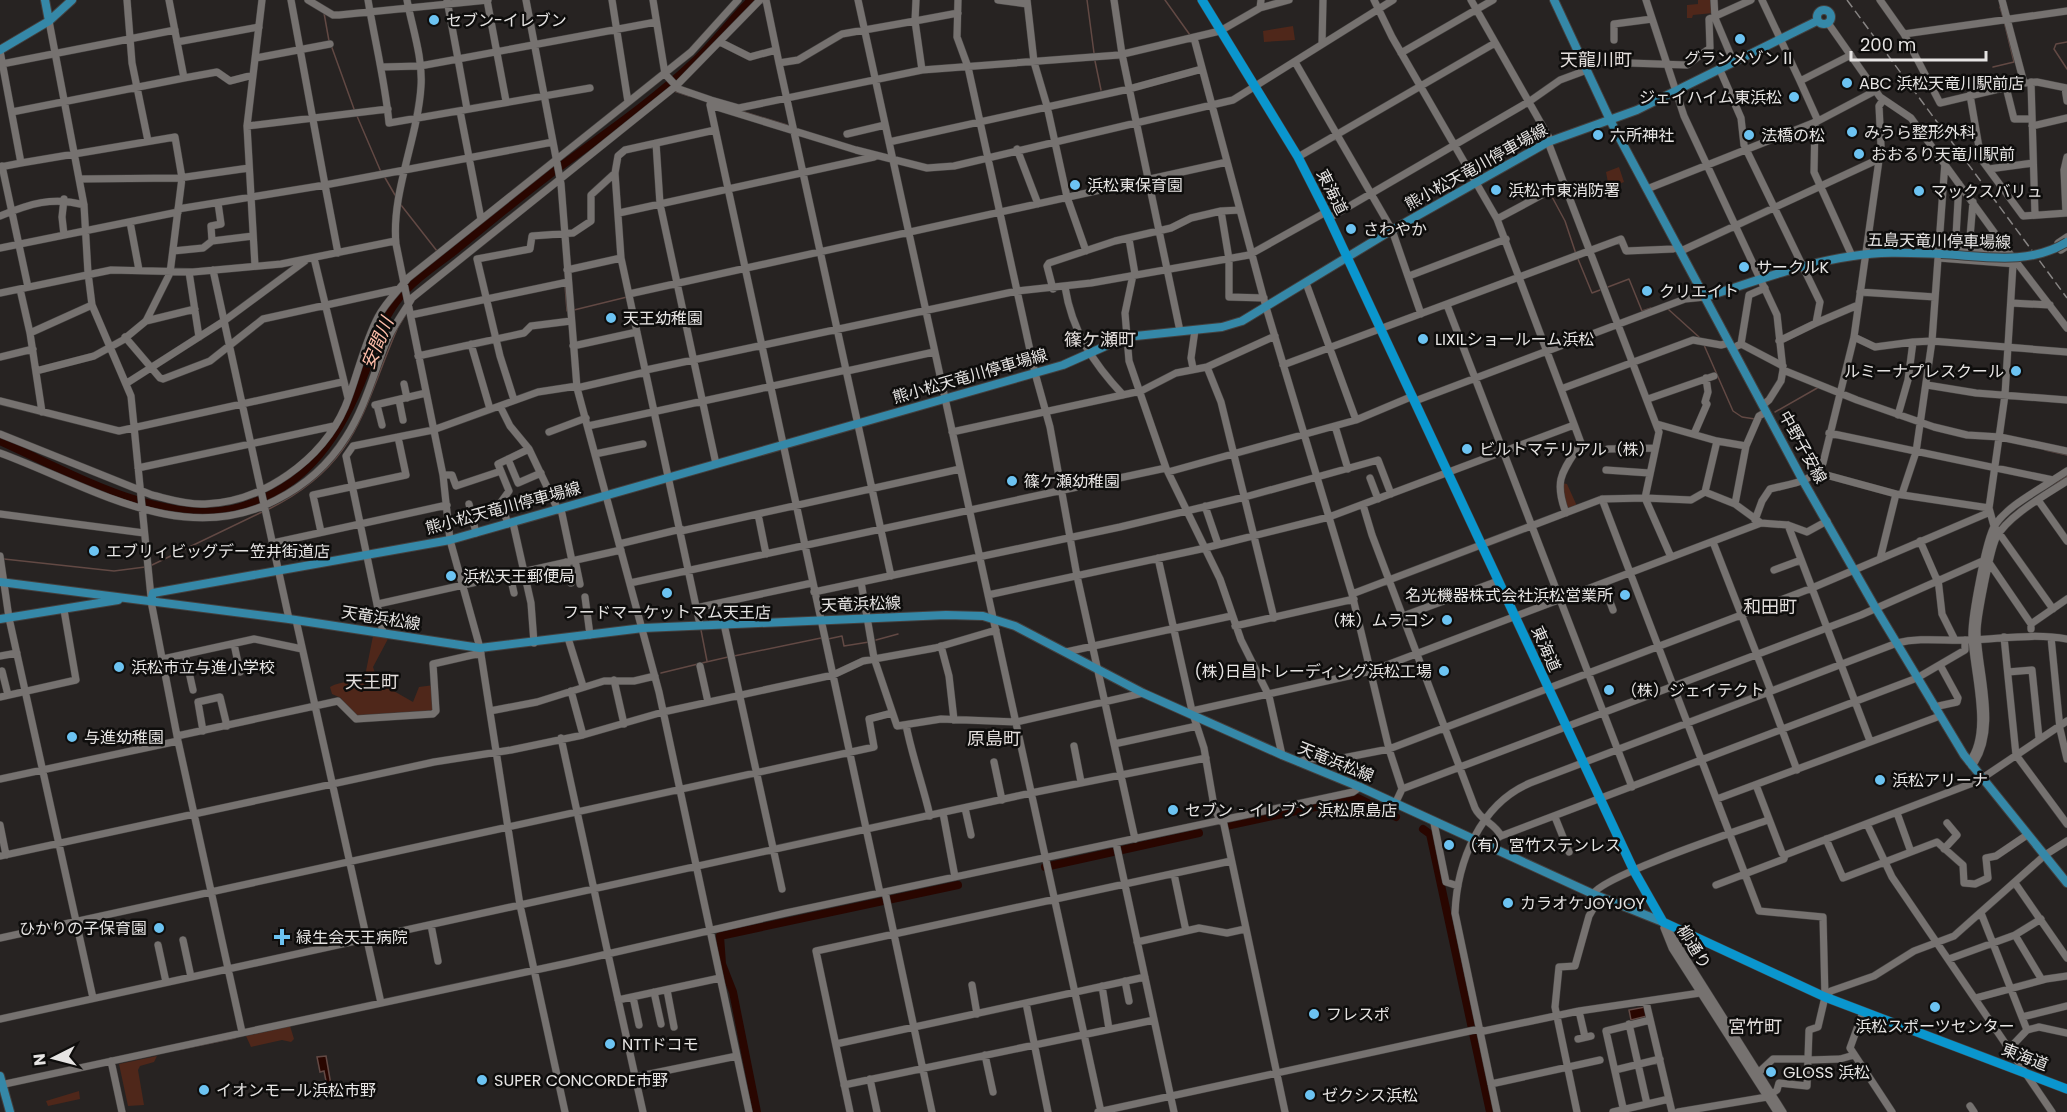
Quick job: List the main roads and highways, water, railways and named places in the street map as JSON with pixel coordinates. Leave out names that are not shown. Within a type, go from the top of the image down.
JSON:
[{"type":"highway","name":"東海道","points":[[1202,0],[1298,157],[1348,257],[1634,871],[1663,922],[1825,997],[2067,1089]]},
{"type":"main road","points":[[45,0],[50,21]]},
{"type":"main road","points":[[0,50],[50,21],[72,0]]},
{"type":"main road","name":"中野子安線","points":[[1554,0],[1610,120],[1802,479],[1875,607],[1934,707],[1971,764],[2067,883]]},
{"type":"main road","name":"熊小松天竜川停車場線","points":[[1825,9],[1831,15],[1827,23],[1817,21],[1817,14],[1825,9]]},
{"type":"main road","name":"熊小松天竜川停車場線","points":[[151,599],[153,593],[450,540],[1063,365],[1126,337],[1234,325],[1265,303],[1306,283],[1392,230],[1550,142],[1610,120],[1675,91],[1817,21]]},
{"type":"main road","name":"五島天竜川停車場線","points":[[1705,297],[1763,284],[1804,267],[1852,256],[1939,254],[2019,258],[2049,251],[2067,240]]},
{"type":"main road","name":"天竜浜松線","points":[[2,583],[151,599],[383,633],[481,651],[643,628],[946,615],[993,618],[1036,635],[1098,671],[1143,693],[1360,787],[1434,823],[1596,895],[1663,922]]},
{"type":"main road","points":[[5,619],[126,598]]},
{"type":"main road","points":[[1,1082],[10,1112]]},
{"type":"waterway","name":"安間川","points":[[0,441],[117,494],[148,504],[179,510],[210,511],[240,507],[264,498],[285,486],[320,455],[334,436],[356,393],[386,318],[408,288],[537,184],[660,92],[701,55],[751,0]]},
{"type":"waterway","points":[[1087,0],[1094,53]]},
{"type":"waterway","points":[[1165,0],[1190,35]]},
{"type":"waterway","points":[[2000,7],[2003,17]]},
{"type":"waterway","points":[[324,13],[329,41]]},
{"type":"waterway","points":[[1993,67],[2014,62],[2004,21]]},
{"type":"waterway","points":[[2067,42],[2056,44],[2054,49],[2067,69]]},
{"type":"waterway","points":[[331,45],[354,109]]},
{"type":"waterway","points":[[1095,61],[1101,90]]},
{"type":"waterway","points":[[674,91],[689,96]]},
{"type":"waterway","points":[[741,111],[787,125]]},
{"type":"waterway","points":[[357,116],[381,172]]},
{"type":"waterway","points":[[384,176],[395,195]]},
{"type":"waterway","points":[[1551,195],[1565,221],[1576,254]]},
{"type":"waterway","points":[[401,205],[437,251]]},
{"type":"waterway","points":[[1578,259],[1592,293],[1600,290]]},
{"type":"waterway","points":[[1608,287],[1629,279],[1642,311],[1651,308]]},
{"type":"waterway","points":[[565,285],[567,311]]},
{"type":"waterway","points":[[574,310],[627,297]]},
{"type":"waterway","points":[[1668,309],[1699,337]]},
{"type":"waterway","points":[[269,509],[299,492],[322,474],[339,454],[365,409],[398,327],[406,314]]},
{"type":"waterway","points":[[1704,345],[1733,411],[1742,417],[1755,419]]},
{"type":"waterway","points":[[1775,412],[1819,387]]},
{"type":"waterway","points":[[2045,450],[2067,455]]},
{"type":"waterway","points":[[2044,492],[2067,476]]},
{"type":"waterway","points":[[1999,527],[2020,508]]},
{"type":"waterway","points":[[152,565],[262,512]]},
{"type":"waterway","points":[[4,559],[114,571],[145,567]]},
{"type":"waterway","points":[[701,630],[707,661]]},
{"type":"waterway","points":[[876,640],[898,634]]},
{"type":"waterway","points":[[828,639],[842,636],[844,646],[869,642]]},
{"type":"waterway","points":[[734,656],[821,638]]},
{"type":"waterway","points":[[702,663],[728,657]]},
{"type":"waterway","points":[[661,673],[698,664]]},
{"type":"waterway","points":[[1226,826],[1358,798],[1396,817]]},
{"type":"waterway","points":[[1423,829],[1430,834],[1490,1112]]},
{"type":"waterway","points":[[1045,867],[1199,833]]},
{"type":"waterway","points":[[757,1112],[733,992],[722,964],[720,936],[958,885]]},
{"type":"waterway","points":[[177,1050],[235,1038]]},
{"type":"railway","points":[[1847,0],[2067,298]]},
{"type":"place","name":"セブン-イレブン","points":[[434,20]]},
{"type":"place","name":"グランメゾンⅡ","points":[[1740,39]]},
{"type":"place","name":"ABC 浜松天竜川駅前店","points":[[1847,83]]},
{"type":"place","name":"ジェイハイム東浜松","points":[[1794,97]]},
{"type":"place","name":"みうら整形外科","points":[[1852,132]]},
{"type":"place","name":"六所神社","points":[[1598,135]]},
{"type":"place","name":"法橋の松","points":[[1749,135]]},
{"type":"place","name":"おおるり天竜川駅前","points":[[1859,154]]},
{"type":"place","name":"浜松東保育園","points":[[1075,185]]},
{"type":"place","name":"浜松市東消防署","points":[[1496,190]]},
{"type":"place","name":"マックスバリュ","points":[[1919,191]]},
{"type":"place","name":"さわやか","points":[[1351,229]]},
{"type":"place","name":"サークルK","points":[[1744,267]]},
{"type":"place","name":"クリエイト","points":[[1647,291]]},
{"type":"place","name":"天王幼稚園","points":[[611,318]]},
{"type":"place","name":"LIXILショールーム浜松","points":[[1423,339]]},
{"type":"place","name":"ルミーナプレスクール","points":[[2016,371]]},
{"type":"place","name":"ビルトマテリアル（株）","points":[[1467,449]]},
{"type":"place","name":"篠ケ瀬幼稚園","points":[[1012,481]]},
{"type":"place","name":"エブリィビッグデー笠井街道店","points":[[94,551]]},
{"type":"place","name":"浜松天王郵便局","points":[[451,576]]},
{"type":"place","name":"フードマーケットマム天王店","points":[[667,593]]},
{"type":"place","name":"名光機器株式会社浜松営業所","points":[[1625,595]]},
{"type":"place","name":"（株）ムラコシ","points":[[1447,620]]},
{"type":"place","name":"浜松市立与進小学校","points":[[119,667]]},
{"type":"place","name":"(株)日昌トレーディング浜松工場","points":[[1444,671]]},
{"type":"place","name":"（株）ジェイテクト","points":[[1609,690]]},
{"type":"place","name":"与進幼稚園","points":[[72,737]]},
{"type":"place","name":"浜松アリーナ","points":[[1880,780]]},
{"type":"place","name":"セブン‐イレブン 浜松原島店","points":[[1173,810]]},
{"type":"place","name":"（有）宮竹ステンレス","points":[[1449,845]]},
{"type":"place","name":"カラオケJOYJOY","points":[[1508,903]]},
{"type":"place","name":"ひかりの子保育園","points":[[159,928]]},
{"type":"place","name":"緑生会天王病院","points":[[282,937]]},
{"type":"place","name":"浜松スポーツセンター","points":[[1935,1007]]},
{"type":"place","name":"フレスポ","points":[[1314,1014]]},
{"type":"place","name":"NTTドコモ","points":[[610,1044]]},
{"type":"place","name":"GLOSS 浜松","points":[[1771,1072]]},
{"type":"place","name":"SUPER CONCORDE市野","points":[[482,1080]]},
{"type":"place","name":"イオンモール浜松市野","points":[[204,1090]]},
{"type":"place","name":"ゼクシス浜松","points":[[1310,1095]]},
{"type":"district","name":"天龍川町","points":[[1596,59]]},
{"type":"district","name":"篠ケ瀬町","points":[[1100,339]]},
{"type":"district","name":"和田町","points":[[1770,606]]},
{"type":"district","name":"天王町","points":[[372,681]]},
{"type":"district","name":"原島町","points":[[994,738]]},
{"type":"district","name":"宮竹町","points":[[1755,1026]]}]
